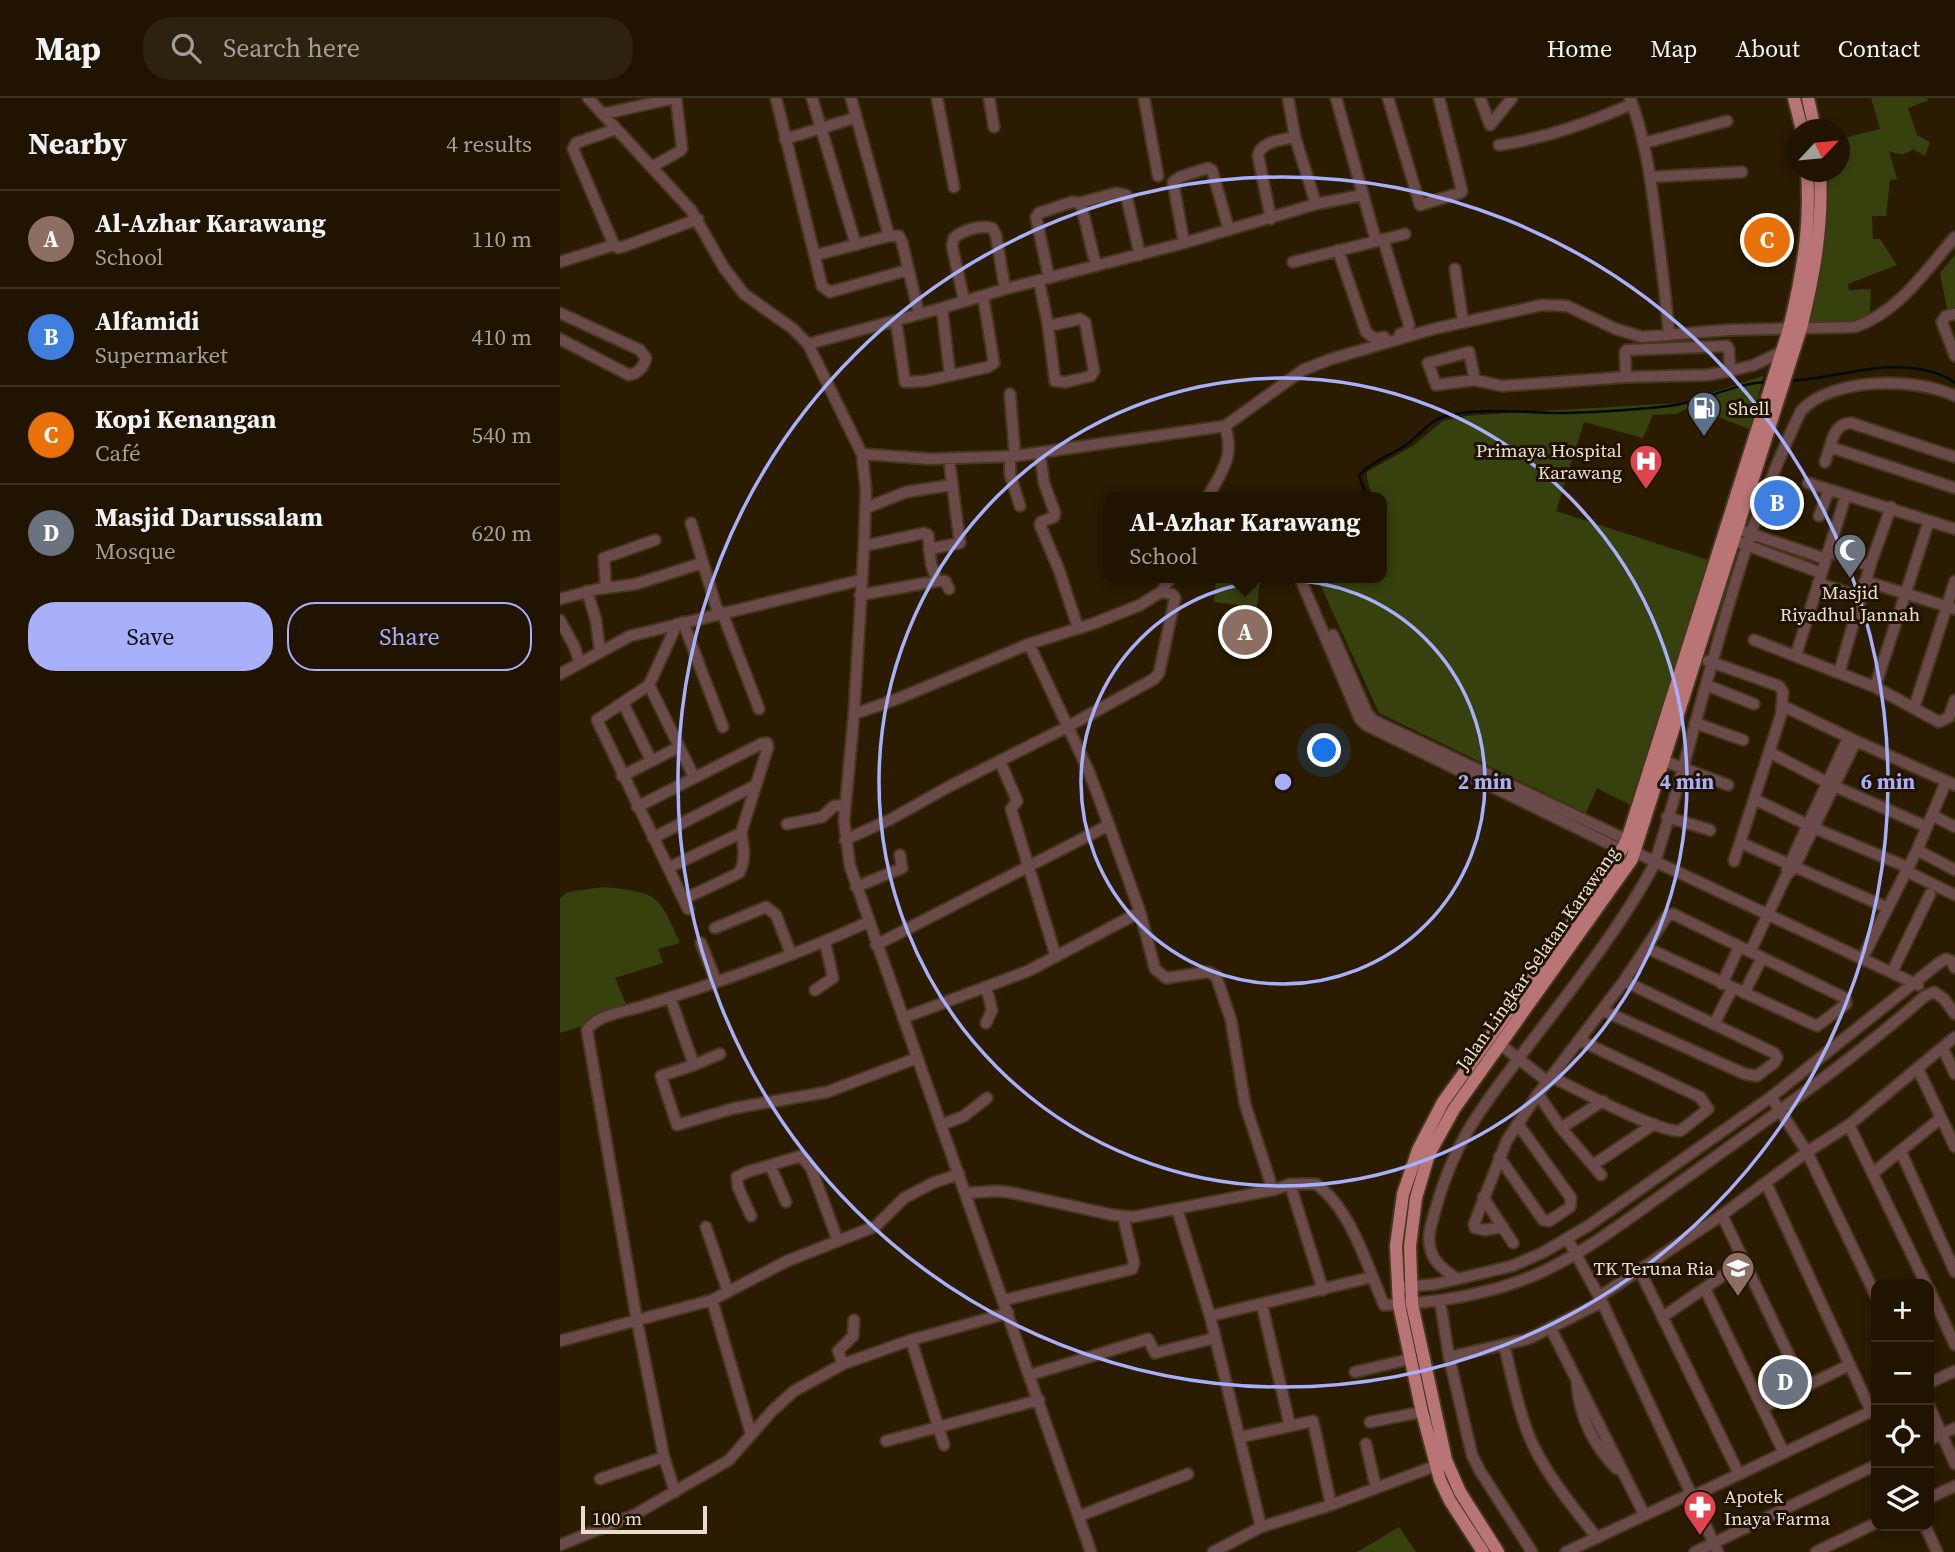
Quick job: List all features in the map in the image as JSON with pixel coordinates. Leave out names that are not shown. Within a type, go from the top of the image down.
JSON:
[{"type":"main road","points":[[1794,98],[1799,119]]},
{"type":"main road","points":[[1808,98],[1813,119]]},
{"type":"main road","name":"Jalan Lingkar Selatan Karawang","points":[[1404,1287],[1416,1198],[1429,1154],[1454,1109],[1623,875],[1628,847],[1772,400],[1791,365],[1809,214],[1807,182]]},
{"type":"main road","name":"Jalan Lingkar Selatan Karawang","points":[[1404,1287],[1396,1246],[1403,1194],[1418,1150],[1443,1102],[1628,847],[1664,761],[1771,421],[1775,368],[1795,328],[1817,249],[1821,216],[1819,182]]},
{"type":"main road","points":[[1518,998],[1529,1006]]},
{"type":"main road","points":[[1404,1287],[1410,1359],[1435,1466],[1450,1501],[1482,1552]]},
{"type":"main road","points":[[1405,1304],[1446,1460],[1460,1492],[1498,1552]]},
{"type":"street","points":[[588,98],[698,219],[724,268],[744,294],[792,328],[808,344],[862,454],[866,508],[854,714],[845,805],[845,840],[856,887],[868,922],[1091,1552]]},
{"type":"street","points":[[603,114],[675,98],[682,148],[652,167]]},
{"type":"street","points":[[776,98],[822,286],[830,292],[908,270]]},
{"type":"street","points":[[813,98],[856,245]]},
{"type":"street","points":[[851,98],[889,236]]},
{"type":"street","points":[[937,98],[954,187]]},
{"type":"street","points":[[989,98],[994,127]]},
{"type":"street","points":[[1144,98],[1158,176]]},
{"type":"street","points":[[1288,98],[1295,136],[1316,204]]},
{"type":"street","points":[[1336,98],[1363,195],[1409,325],[1407,332],[1370,338],[1338,250]]},
{"type":"street","points":[[1388,98],[1420,205],[1462,191],[1439,98]]},
{"type":"street","points":[[1480,98],[1490,125],[1512,98]]},
{"type":"street","points":[[1499,145],[1535,140],[1567,131],[1631,101],[1644,143],[1650,177],[1669,335]]},
{"type":"street","points":[[785,139],[855,118]]},
{"type":"street","points":[[1644,143],[1727,121]]},
{"type":"street","points":[[616,128],[576,143],[573,149],[614,245],[618,248],[628,245],[698,219]]},
{"type":"street","points":[[1271,219],[1258,155],[1265,145],[1295,136]]},
{"type":"street","points":[[1184,243],[1173,182],[1189,174],[1212,170],[1228,230]]},
{"type":"street","points":[[1650,177],[1742,172]]},
{"type":"street","points":[[1048,326],[1080,319],[1085,321],[1094,371],[1091,376],[1066,382],[1055,381],[1048,326],[1044,280],[1036,217],[1039,214],[1072,202],[1079,203],[1116,193],[1126,195],[1140,255]]},
{"type":"street","points":[[808,344],[1184,243],[1316,204],[1363,195]]},
{"type":"street","points":[[1079,203],[1096,266]]},
{"type":"street","points":[[964,300],[952,246],[954,238],[986,226],[992,228],[996,235],[1005,289]]},
{"type":"street","points":[[816,255],[895,234],[902,242],[919,314]]},
{"type":"street","points":[[1293,262],[1405,234]]},
{"type":"street","points":[[862,454],[949,459],[1013,457],[1225,426],[1303,370],[1394,339],[1542,305],[1567,306],[1616,329],[1642,337],[1727,330],[1855,327],[1869,322],[1907,293],[1955,237]]},
{"type":"street","points":[[560,262],[614,245]]},
{"type":"street","points":[[1455,269],[1463,322]]},
{"type":"street","points":[[896,321],[905,382],[988,367],[994,363],[983,296]]},
{"type":"street","points":[[942,308],[950,375]]},
{"type":"street","points":[[560,313],[640,350],[646,358],[636,373],[629,375],[560,339]]},
{"type":"street","points":[[1955,314],[1946,316],[1941,322],[1955,355]]},
{"type":"street","points":[[1626,377],[1627,350],[1727,346],[1730,371]]},
{"type":"street","points":[[1475,380],[1469,352],[1428,363],[1436,386],[1475,380],[1502,386],[1626,377],[1708,375],[1754,365],[1781,352]]},
{"type":"street","points":[[1457,1279],[1439,1266],[1428,1238],[1450,1162],[1486,1100],[1519,1059],[1641,890],[1656,860],[1749,539],[1801,411],[1810,401],[1854,387],[1886,382],[1943,390],[1955,396]]},
{"type":"street","points":[[1010,394],[1013,457],[1010,474],[1020,506]]},
{"type":"street","points":[[1771,421],[1790,434]]},
{"type":"street","points":[[1825,462],[1837,427],[1842,423],[1850,423],[1955,457]]},
{"type":"street","points":[[1211,492],[1229,456],[1229,440],[1225,426]]},
{"type":"street","points":[[1830,447],[1955,488]]},
{"type":"street","points":[[1040,454],[1044,483],[1055,513],[1054,517],[1041,522],[1040,525],[1059,570],[1078,628]]},
{"type":"street","points":[[1760,456],[1779,463]]},
{"type":"street","points":[[929,549],[960,543],[949,459]]},
{"type":"street","points":[[1808,483],[1955,529]]},
{"type":"street","points":[[866,508],[906,492],[951,485]]},
{"type":"street","points":[[1819,516],[1829,490]]},
{"type":"street","points":[[1796,655],[1846,495]]},
{"type":"street","points":[[1839,673],[1865,581],[1891,507]]},
{"type":"street","points":[[1875,687],[1929,520]]},
{"type":"street","points":[[691,523],[702,564],[759,709]]},
{"type":"street","points":[[864,546],[924,533],[928,535],[937,581]]},
{"type":"street","points":[[1735,534],[1870,566]]},
{"type":"street","points":[[1749,539],[1860,597]]},
{"type":"street","points":[[606,587],[604,558],[655,540]]},
{"type":"street","points":[[1794,563],[1798,550]]},
{"type":"street","points":[[560,599],[606,587],[620,588],[702,564]]},
{"type":"street","points":[[560,674],[630,636],[720,612],[861,580]]},
{"type":"street","points":[[860,595],[945,580],[949,589]]},
{"type":"street","points":[[1865,581],[1951,608]]},
{"type":"street","points":[[1914,708],[1951,608],[1955,581]]},
{"type":"street","points":[[854,714],[1029,644],[1140,605],[1161,592],[1167,583]]},
{"type":"street","points":[[1304,583],[1310,590]]},
{"type":"street","points":[[1308,583],[1367,713],[1373,720],[1628,847],[1916,982],[1925,996]]},
{"type":"street","points":[[587,591],[596,620],[600,652]]},
{"type":"street","points":[[845,840],[1147,684],[1159,673],[1175,598],[1172,594],[1161,592]]},
{"type":"street","points":[[560,620],[580,663]]},
{"type":"street","points":[[637,807],[764,742],[768,747],[741,833],[744,856],[739,873],[686,904],[637,807],[622,776],[597,720],[649,685],[680,623]]},
{"type":"street","points":[[680,623],[723,727]]},
{"type":"street","points":[[1754,640],[1875,687],[1939,722],[1949,717],[1955,700]]},
{"type":"street","points":[[1029,644],[1089,772],[1140,912],[1155,970],[1166,978],[1208,972],[1216,976],[1231,1020],[1245,1104],[1273,1189]]},
{"type":"street","points":[[1697,657],[1779,686],[1783,692],[1783,706],[1734,861]]},
{"type":"street","points":[[649,685],[694,777]]},
{"type":"street","points":[[1706,685],[1754,704]]},
{"type":"street","points":[[623,703],[651,761]]},
{"type":"street","points":[[1783,706],[1950,783],[1862,959]]},
{"type":"street","points":[[1695,723],[1743,740]]},
{"type":"street","points":[[1714,1024],[1744,949],[1768,913],[1852,740]]},
{"type":"street","points":[[622,776],[679,747]]},
{"type":"street","points":[[1769,752],[1830,784],[1927,827]]},
{"type":"street","points":[[1000,761],[1017,801],[1011,809],[1056,957]]},
{"type":"street","points":[[1664,761],[1728,785]]},
{"type":"street","points":[[653,838],[756,785]]},
{"type":"street","points":[[1754,799],[1810,827],[1907,869],[1955,895]]},
{"type":"street","points":[[787,824],[822,817],[834,806],[845,805]]},
{"type":"street","points":[[1932,815],[1955,827]]},
{"type":"street","points":[[1667,817],[1710,831]]},
{"type":"street","points":[[876,945],[1109,825]]},
{"type":"street","points":[[668,868],[741,833]]},
{"type":"street","points":[[1741,843],[1888,908]]},
{"type":"street","points":[[1917,850],[1955,870]]},
{"type":"street","points":[[856,887],[902,868],[900,855]]},
{"type":"street","points":[[1892,972],[1930,894]]},
{"type":"street","points":[[715,928],[766,907],[776,915],[791,954]]},
{"type":"street","points":[[902,1018],[986,988],[1056,957],[1140,912]]},
{"type":"street","points":[[1503,1227],[1482,1230],[1474,1226],[1507,1140],[1538,1094],[1624,981],[1667,916],[1673,914],[1845,998],[1846,1004],[1816,1026],[1647,948]]},
{"type":"street","points":[[675,1492],[664,1457],[637,1321],[587,1030],[599,1019],[670,998],[825,942],[868,922]]},
{"type":"street","points":[[815,990],[832,978],[825,942]]},
{"type":"street","points":[[701,943],[716,981]]},
{"type":"street","points":[[1744,993],[1762,958]]},
{"type":"street","points":[[1404,1287],[1457,1279],[1512,1266],[1542,1253],[1771,1097],[1946,959],[1954,966]]},
{"type":"street","points":[[1602,1010],[1752,1076],[1774,1063],[1777,1057],[1774,1053],[1624,981]]},
{"type":"street","points":[[986,988],[992,1010],[986,1023]]},
{"type":"street","points":[[966,1193],[1013,1193],[1123,1216],[1177,1209],[1290,1184],[1316,1184],[1324,1190],[1349,1226],[1384,1306],[1440,1301],[1513,1283],[1535,1275],[1576,1253],[1780,1111],[1925,996],[1934,992],[1944,999],[1955,1014]]},
{"type":"street","points":[[670,998],[694,1065]]},
{"type":"street","points":[[1449,1357],[1504,1345],[1552,1329],[1601,1300],[1849,1125],[1955,1037]]},
{"type":"street","points":[[1501,1045],[1550,1080],[1654,1124],[1680,1131],[1708,1109],[1700,1097],[1579,1040]]},
{"type":"street","points":[[1943,1049],[1955,1074]]},
{"type":"street","points":[[720,1054],[662,1076],[677,1125],[735,1108],[827,1092],[917,1058]]},
{"type":"street","points":[[1918,1069],[1955,1147]]},
{"type":"street","points":[[1538,1094],[1561,1128],[1601,1175]]},
{"type":"street","points":[[1771,1097],[1807,1153],[1871,1286]]},
{"type":"street","points":[[942,1125],[964,1116],[987,1098]]},
{"type":"street","points":[[1561,1128],[1603,1101]]},
{"type":"street","points":[[1873,1173],[1941,1118]]},
{"type":"street","points":[[1499,1157],[1543,1220],[1549,1221],[1570,1207],[1571,1198],[1518,1124]]},
{"type":"street","points":[[1593,1165],[1654,1124]]},
{"type":"street","points":[[1849,1125],[1924,1279]]},
{"type":"street","points":[[1901,1152],[1955,1272]]},
{"type":"street","points":[[751,1216],[737,1184],[737,1177],[798,1155],[805,1158],[838,1241]]},
{"type":"street","points":[[770,1165],[786,1202]]},
{"type":"street","points":[[560,1341],[712,1300],[788,1261],[879,1224],[891,1208],[915,1191],[959,1174]]},
{"type":"street","points":[[1766,1183],[1849,1366],[1871,1405]]},
{"type":"street","points":[[1290,1184],[1323,1290]]},
{"type":"street","points":[[1483,1197],[1513,1243]]},
{"type":"street","points":[[1177,1209],[1210,1316],[1261,1527]]},
{"type":"street","points":[[1722,1215],[1804,1387]]},
{"type":"street","points":[[1004,1300],[1132,1269],[1134,1263],[1123,1216]]},
{"type":"street","points":[[706,1227],[728,1292]]},
{"type":"street","points":[[1567,1238],[1601,1300],[1716,1548]]},
{"type":"street","points":[[1664,1316],[1744,1261]]},
{"type":"street","points":[[1640,1271],[1739,1474]]},
{"type":"street","points":[[1210,1316],[1372,1277]]},
{"type":"street","points":[[1705,1289],[1784,1453]]},
{"type":"street","points":[[1934,1296],[1950,1320],[1955,1345]]},
{"type":"street","points":[[712,1300],[751,1434]]},
{"type":"street","points":[[1440,1301],[1449,1357],[1476,1464],[1532,1552]]},
{"type":"street","points":[[1262,1305],[1290,1426]]},
{"type":"street","points":[[560,1545],[634,1516],[729,1460],[794,1391],[843,1364],[911,1340],[1008,1313]]},
{"type":"street","points":[[843,1364],[838,1351],[853,1336],[854,1320]]},
{"type":"street","points":[[1552,1329],[1644,1514]]},
{"type":"street","points":[[1030,1375],[1148,1339],[1155,1353],[1215,1338]]},
{"type":"street","points":[[911,1340],[944,1445]]},
{"type":"street","points":[[1504,1345],[1520,1410],[1536,1451],[1597,1538]]},
{"type":"street","points":[[1354,1372],[1410,1359]]},
{"type":"street","points":[[1762,1408],[1849,1366]]},
{"type":"street","points":[[1934,1382],[1955,1371]]},
{"type":"street","points":[[886,1441],[1039,1400]]},
{"type":"street","points":[[1566,1552],[1871,1411]]},
{"type":"street","points":[[1370,1422],[1422,1412]]},
{"type":"street","points":[[1934,1418],[1955,1464]]},
{"type":"street","points":[[1241,1437],[1311,1421],[1314,1423],[1331,1505]]},
{"type":"street","points":[[1934,1438],[1955,1428]]},
{"type":"street","points":[[1366,1444],[1376,1488]]},
{"type":"street","points":[[600,1479],[664,1457]]},
{"type":"street","points":[[1213,1552],[1261,1527],[1331,1505],[1435,1466]]},
{"type":"street","points":[[1695,1552],[1716,1548],[1871,1468]]},
{"type":"street","points":[[1079,1516],[1188,1474]]},
{"type":"street","points":[[1934,1496],[1955,1486]]},
{"type":"street","points":[[1816,1552],[1871,1525]]},
{"type":"street","points":[[1927,1531],[1937,1552]]},
{"type":"green space","points":[[1871,98],[1928,98],[1927,101],[1908,108],[1917,135],[1930,142],[1925,156],[1913,149],[1901,154],[1889,151],[1897,179],[1890,180],[1886,216],[1872,216],[1873,239],[1880,239],[1897,265],[1848,284],[1849,290],[1871,289],[1870,312],[1864,317],[1842,324],[1810,324],[1827,229],[1829,182],[1850,182],[1850,136],[1880,129]]},
{"type":"green space","points":[[1955,255],[1955,313],[1948,314],[1940,273]]},
{"type":"green space","points":[[1763,376],[1751,430],[1692,406],[1676,414],[1653,415],[1643,438],[1584,422],[1556,511],[1708,560],[1630,805],[1597,788],[1586,813],[1379,713],[1319,583],[1387,583],[1387,492],[1371,492],[1367,472],[1414,445],[1443,421],[1466,416],[1680,403]]},
{"type":"green space","points":[[1216,583],[1259,583],[1257,607],[1214,602]]},
{"type":"green space","points":[[604,887],[636,891],[654,898],[661,905],[680,943],[658,949],[663,963],[615,978],[627,1006],[560,1033],[560,898],[568,892]]},
{"type":"green space","points":[[1399,1527],[1416,1552],[1357,1552]]},
{"type":"waterway","points":[[1787,381],[1901,367],[1933,372],[1955,383]]},
{"type":"waterway","points":[[1365,492],[1359,476],[1363,471],[1408,444],[1440,418],[1465,412],[1552,413],[1669,406],[1754,383],[1767,382]]},
{"type":"place","name":"Kopi Kenangan","points":[[1767,240]]},
{"type":"place","name":"Shell","points":[[1704,438]]},
{"type":"place","name":"Primaya Hospital Karawang","points":[[1646,491]]},
{"type":"place","name":"Alfamidi","points":[[1777,503]]},
{"type":"place","name":"Masjid Riyadhul Jannah","points":[[1850,580]]},
{"type":"place","name":"Al-Azhar Karawang","points":[[1245,632]]},
{"type":"place","name":"TK Teruna Ria","points":[[1738,1298]]},
{"type":"place","name":"Masjid Darussalam","points":[[1785,1382]]},
{"type":"place","name":"Apotek Inaya Farma","points":[[1700,1537]]}]
